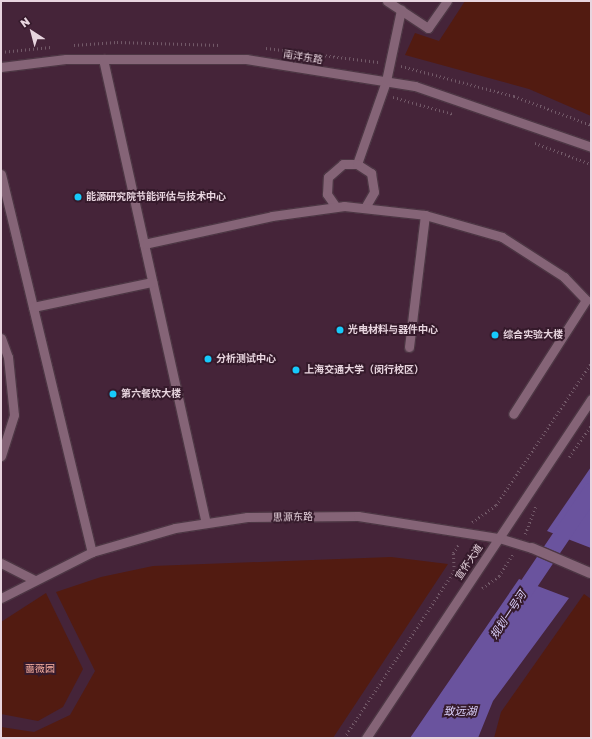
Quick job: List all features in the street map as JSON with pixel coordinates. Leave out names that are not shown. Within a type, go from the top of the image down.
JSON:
[{"type":"street","name":"思源东路","points":[[532,548],[590,573]]},
{"type":"lane","points":[[387,1],[428,28],[447,1]]},
{"type":"lane","points":[[357,164],[386,81],[401,10]]},
{"type":"lane","name":"南洋东路","points":[[1,67],[66,59],[246,59],[416,86],[591,147]]},
{"type":"lane","points":[[102,59],[206,523]]},
{"type":"lane","points":[[336,207],[327,194],[328,177],[343,164],[357,164],[371,173],[374,192],[366,206]]},
{"type":"lane","points":[[1,174],[92,552]]},
{"type":"lane","points":[[144,244],[272,216],[336,207],[366,206],[426,215],[502,237],[564,277],[586,300],[513,414]]},
{"type":"lane","points":[[409,347],[426,215]]},
{"type":"lane","points":[[33,307],[152,282]]},
{"type":"lane","points":[[1,338],[8,357],[14,415],[1,456]]},
{"type":"lane","name":"宣怀大道","points":[[366,738],[591,399]]},
{"type":"lane","name":"思源东路","points":[[1,598],[92,552],[175,528],[248,517],[358,516],[499,538],[532,548]]},
{"type":"lane","points":[[1,563],[34,580]]},
{"type":"path","points":[[382,94],[462,117]]},
{"type":"path","points":[[527,140],[591,164]]},
{"type":"path","points":[[344,738],[454,571],[453,553],[474,519],[496,505],[591,363]]},
{"type":"path","points":[[566,463],[591,425]]},
{"type":"path","points":[[480,589],[499,576],[533,522],[540,501]]},
{"type":"shaded area","name":"上海交通大学（闵行校区）","points":[[1,1],[591,1],[591,738],[1,738]]},
{"type":"green space","points":[[465,1],[591,1],[591,116],[529,89],[405,55],[415,33],[439,41]]},
{"type":"green space","points":[[391,557],[448,564],[333,738],[1,738],[1,727],[34,732],[70,715],[95,671],[56,592],[101,577],[153,566]]},
{"type":"green space","name":"蔷薇园","points":[[46,593],[83,669],[63,707],[38,721],[1,714],[1,622]]},
{"type":"green space","points":[[584,594],[591,599],[591,738],[494,738],[501,712]]},
{"type":"water","points":[[591,467],[591,548],[547,531]]},
{"type":"water","name":"致远湖","points":[[519,579],[569,598],[493,701],[478,738],[410,738]]},
{"type":"waterway","name":"规划一号河","points":[[516,602],[591,491]]},
{"type":"place","name":"能源研究院节能评估与技术中心","points":[[78,197]]},
{"type":"place","name":"光电材料与器件中心","points":[[340,330]]},
{"type":"place","name":"综合实验大楼","points":[[495,335]]},
{"type":"place","name":"分析测试中心","points":[[208,359]]},
{"type":"place","name":"上海交通大学（闵行校区）","points":[[296,370]]},
{"type":"place","name":"第六餐饮大楼","points":[[113,394]]}]
